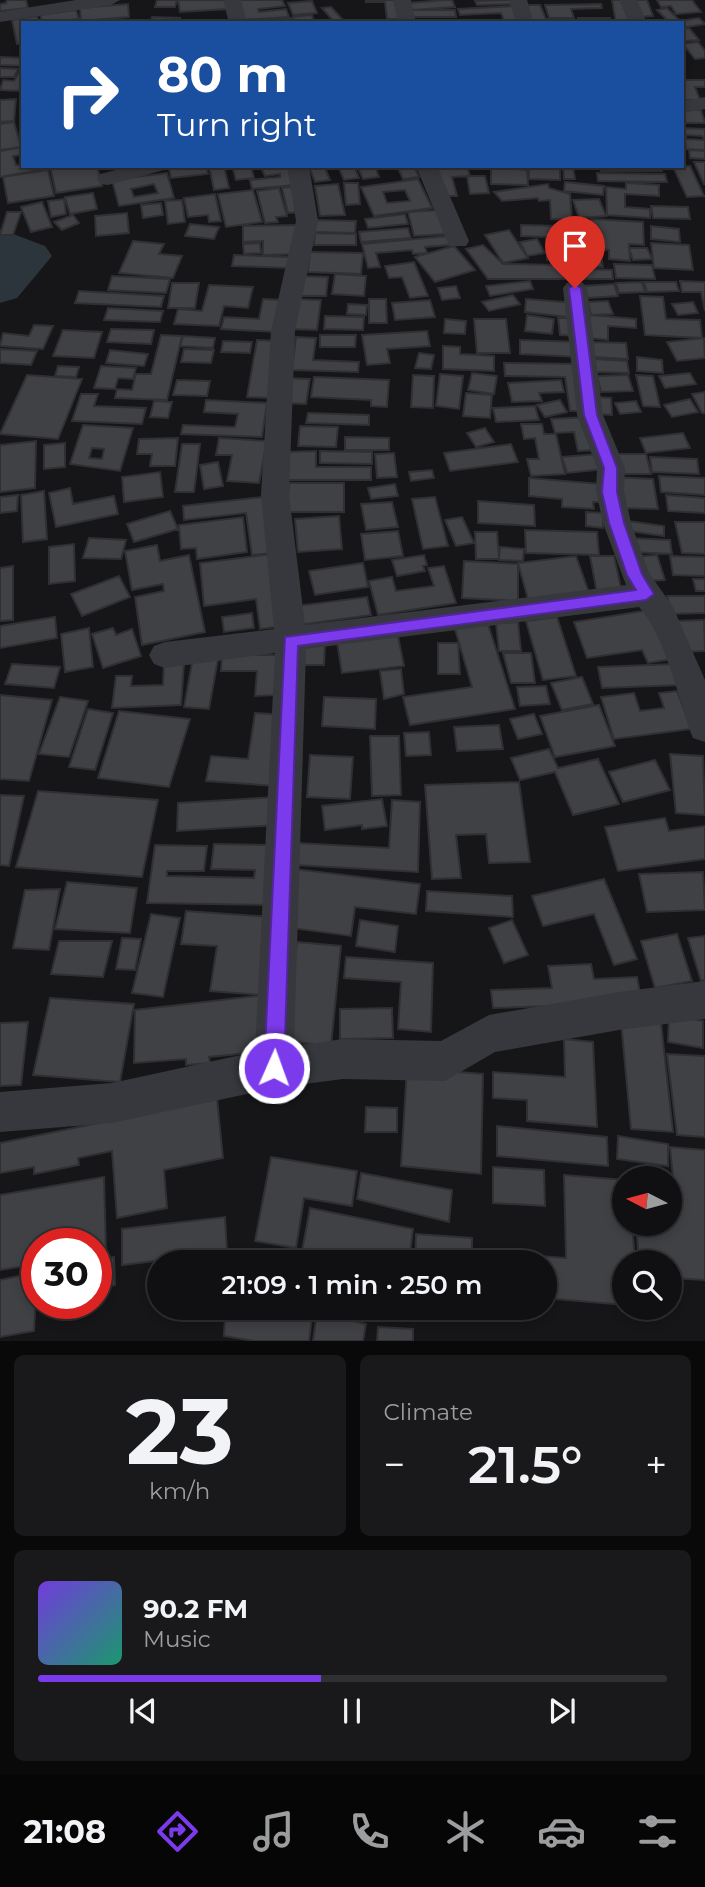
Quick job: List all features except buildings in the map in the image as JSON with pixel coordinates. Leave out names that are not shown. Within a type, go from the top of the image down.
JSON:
[{"type":"street","points":[[0,17],[111,0]]},
{"type":"street","points":[[232,0],[237,21]]},
{"type":"street","points":[[402,0],[407,21]]},
{"type":"street","points":[[519,0],[524,21]]},
{"type":"street","points":[[628,0],[637,21]]},
{"type":"street","points":[[684,107],[705,103]]},
{"type":"street","points":[[108,179],[149,168]]},
{"type":"street","points":[[274,1068],[291,641],[275,495],[283,331],[307,221],[298,168]]},
{"type":"street","points":[[427,168],[458,241]]},
{"type":"street","points":[[575,288],[590,415],[611,468],[610,492],[617,523],[635,575],[646,594],[658,607],[699,693],[705,728]]},
{"type":"street","points":[[165,655],[646,594]]},
{"type":"street","points":[[0,1112],[112,1102],[274,1068],[343,1059],[445,1061],[489,1034],[619,1010],[705,1000]]},
{"type":"waterway","points":[[0,243],[29,256],[0,288]]},
{"type":"route","points":[[274,1068],[291,641],[646,594],[635,575],[617,523],[610,492],[611,468],[590,415],[575,288]]}]
